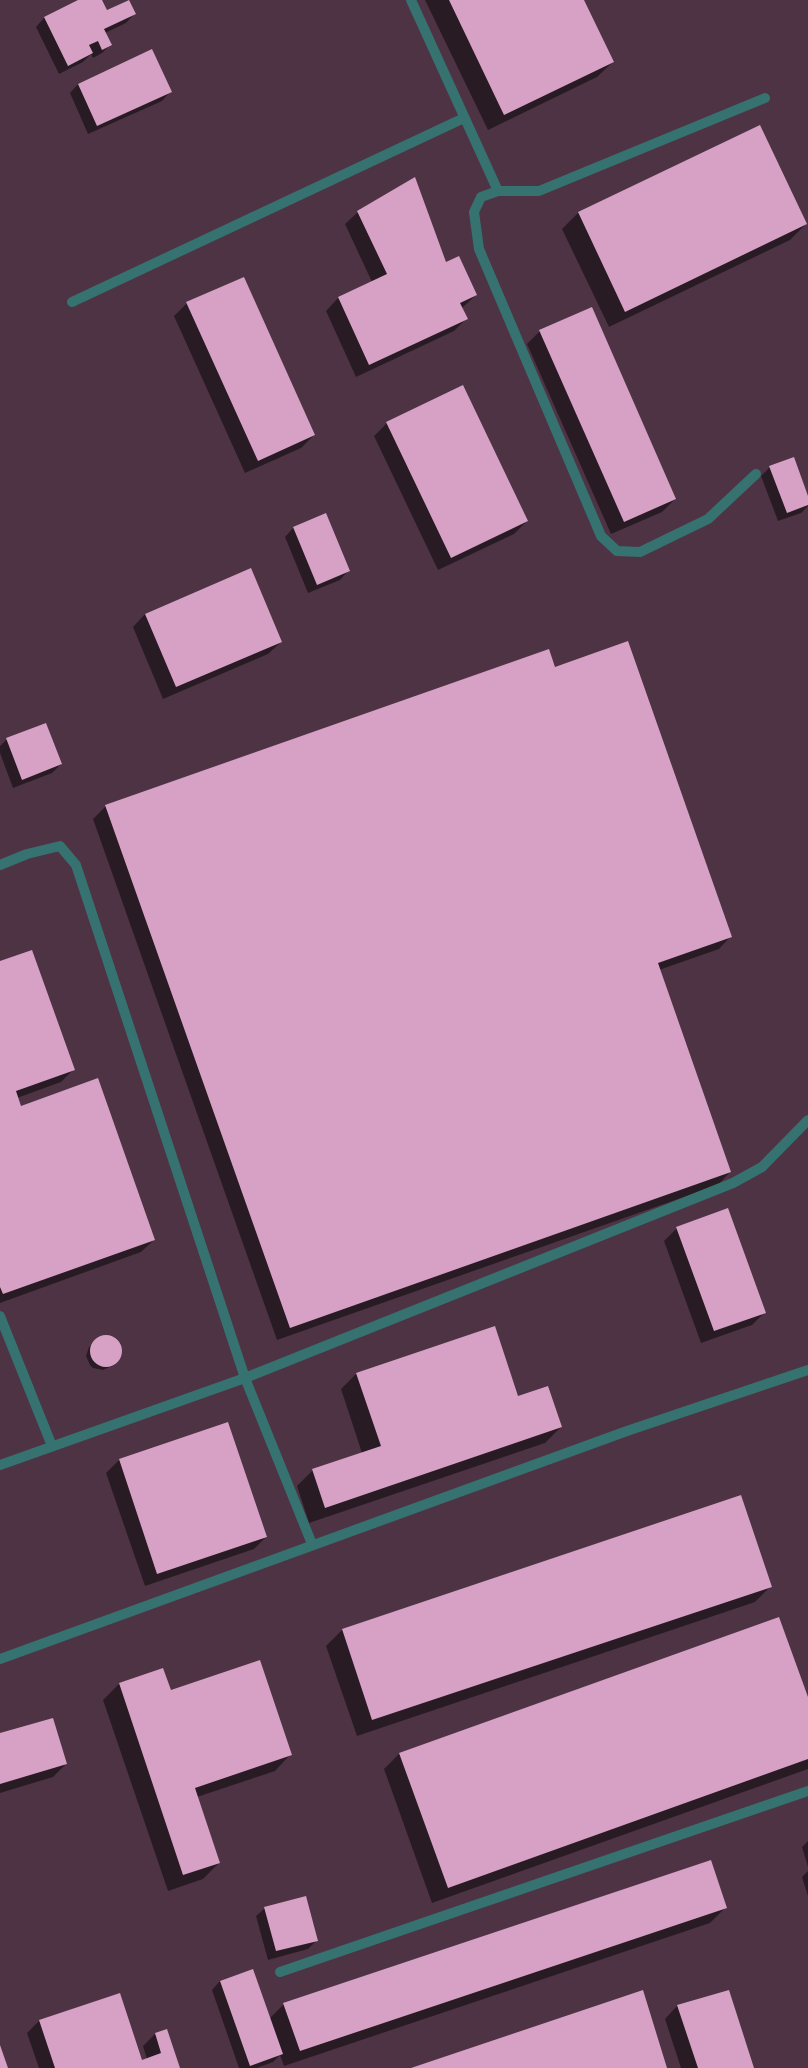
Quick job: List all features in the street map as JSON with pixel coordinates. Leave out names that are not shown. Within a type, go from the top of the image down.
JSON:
[{"type":"lane","points":[[411,0],[498,191]]},
{"type":"lane","points":[[756,474],[708,519],[640,552],[617,551],[601,536],[479,249],[474,212],[481,197],[498,191],[539,191],[765,98]]},
{"type":"lane","points":[[72,302],[464,118]]},
{"type":"lane","points":[[0,865],[27,854],[60,846],[76,865],[245,1378],[312,1544]]},
{"type":"lane","points":[[0,1466],[52,1446],[245,1378],[733,1183],[762,1166],[808,1120]]},
{"type":"lane","points":[[0,1316],[52,1446]]},
{"type":"lane","points":[[0,1660],[312,1544],[627,1430],[808,1370]]},
{"type":"lane","points":[[280,1972],[808,1791]]},
{"type":"shaded area","points":[[0,0],[808,0],[808,2068],[0,2068]]},
{"type":"building","points":[[78,0],[102,0],[107,10],[129,0],[136,14],[104,29],[112,45],[102,50],[98,41],[89,45],[93,53],[68,66],[44,17]]},
{"type":"building","points":[[449,0],[584,0],[614,62],[504,115]]},
{"type":"building","points":[[152,49],[172,92],[97,126],[78,84]]},
{"type":"building","points":[[760,125],[807,224],[625,312],[578,212]]},
{"type":"building","points":[[415,177],[446,262],[459,256],[477,295],[460,303],[468,319],[369,365],[338,297],[387,274],[357,211]]},
{"type":"building","points":[[244,277],[315,435],[258,461],[186,302]]},
{"type":"building","points":[[592,307],[676,499],[624,522],[539,330]]},
{"type":"building","points":[[463,385],[528,521],[451,558],[386,422]]},
{"type":"building","points":[[794,457],[808,496],[808,505],[787,513],[769,466]]},
{"type":"building","points":[[326,513],[350,571],[317,585],[293,527]]},
{"type":"building","points":[[251,568],[282,642],[176,687],[145,614]]},
{"type":"building","points":[[628,641],[732,937],[658,963],[731,1172],[290,1328],[105,805],[549,649],[555,667]]},
{"type":"building","points":[[46,723],[62,764],[22,780],[6,738]]},
{"type":"building","points":[[32,950],[75,1070],[16,1091],[21,1106],[98,1078],[155,1240],[3,1294],[0,1287],[0,961]]},
{"type":"building","points":[[728,1208],[766,1313],[714,1331],[676,1227]]},
{"type":"building","points":[[495,1326],[518,1396],[548,1386],[562,1427],[325,1508],[312,1469],[381,1446],[356,1373]]},
{"type":"building","points":[[103,1335],[109,1335],[119,1342],[122,1351],[121,1357],[115,1364],[109,1367],[103,1367],[93,1360],[90,1354],[90,1348],[97,1338]]},
{"type":"building","points":[[228,1422],[267,1537],[157,1574],[119,1459]]},
{"type":"building","points":[[741,1495],[772,1587],[372,1720],[342,1629]]},
{"type":"building","points":[[779,1617],[808,1697],[808,1759],[448,1888],[399,1753]]},
{"type":"building","points":[[260,1660],[292,1755],[195,1788],[220,1863],[183,1875],[119,1683],[163,1668],[171,1690]]},
{"type":"building","points":[[53,1718],[67,1764],[0,1784],[0,1733]]},
{"type":"building","points":[[711,1860],[727,1908],[300,2051],[283,2003]]},
{"type":"building","points":[[306,1896],[318,1941],[276,1951],[264,1907]]},
{"type":"building","points":[[253,1969],[283,2054],[250,2066],[220,1981]]},
{"type":"building","points":[[643,1990],[667,2068],[411,2068]]},
{"type":"building","points":[[729,1990],[754,2068],[698,2068],[677,2005]]},
{"type":"building","points":[[120,1993],[142,2060],[161,2053],[155,2033],[167,2029],[180,2068],[55,2068],[39,2020]]},
{"type":"building","points":[[0,2045],[8,2068],[0,2068]]}]
